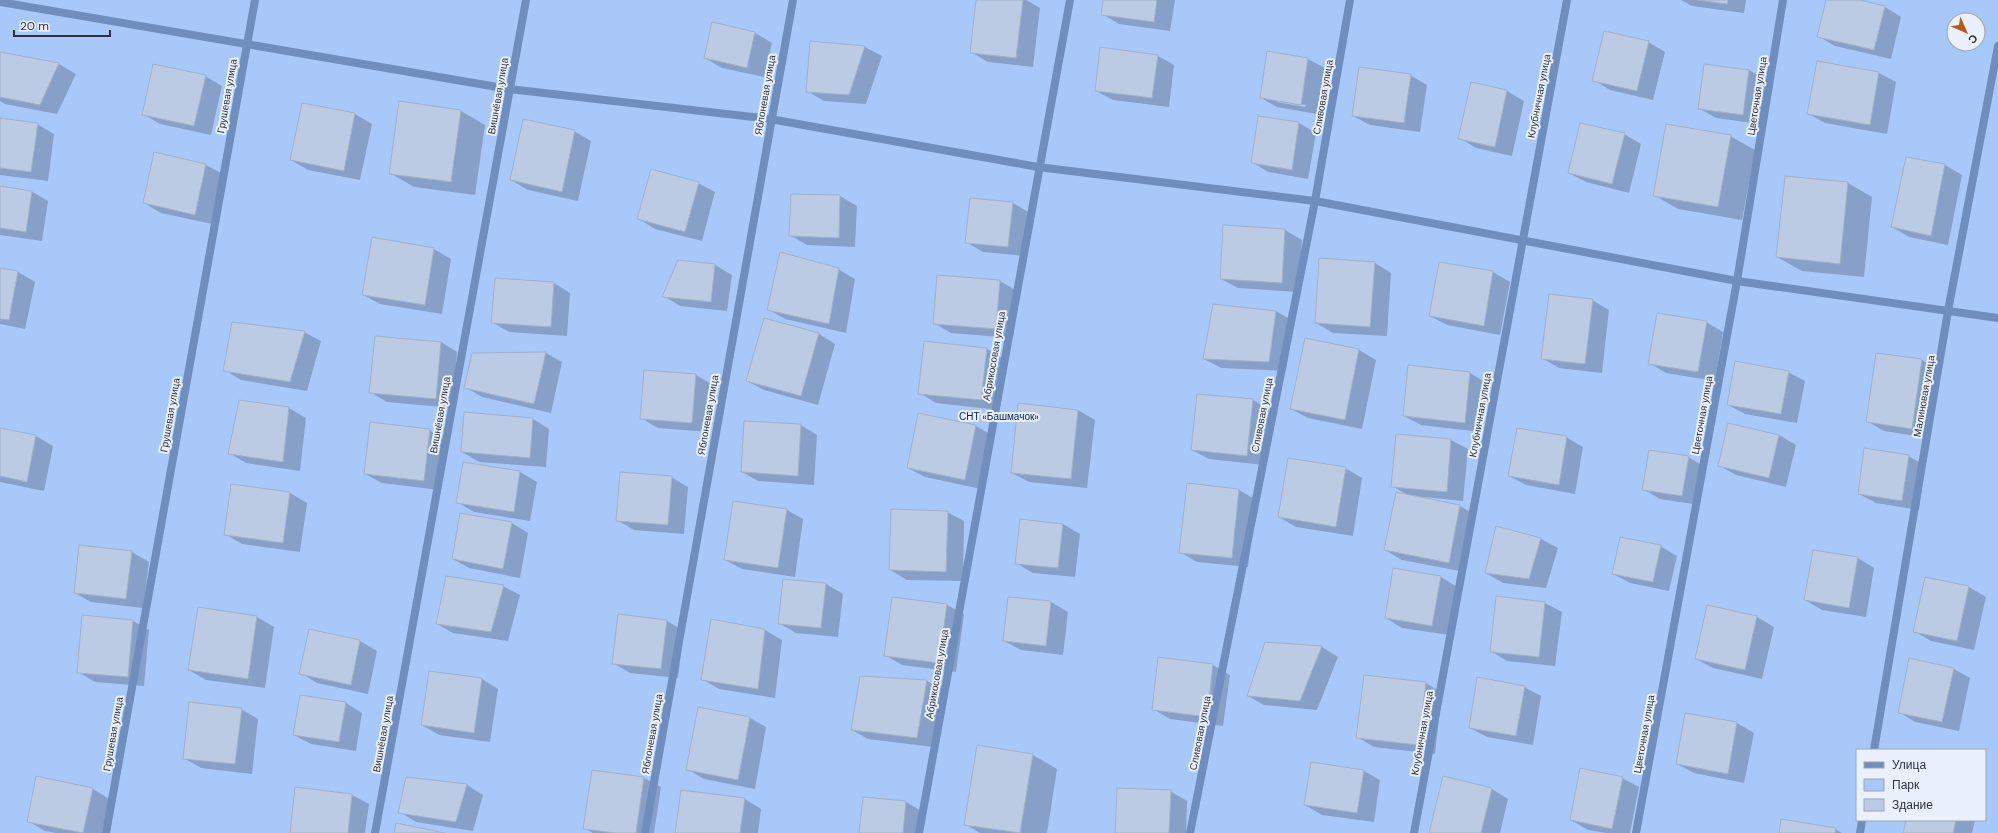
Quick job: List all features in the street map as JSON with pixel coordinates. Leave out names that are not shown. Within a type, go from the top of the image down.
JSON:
[{"type":"street","name":"Грушевая улица","points":[[106,833],[254,0]]},
{"type":"street","name":"Вишнёвая улица","points":[[375,833],[526,0]]},
{"type":"street","name":"Яблоневая улица","points":[[645,833],[770,119],[793,0]]},
{"type":"street","name":"Абрикосовая улица","points":[[919,833],[1038,167],[1070,0]]},
{"type":"street","name":"Сливовая улица","points":[[1190,833],[1315,201],[1350,0]]},
{"type":"street","name":"Клубничная улица","points":[[1414,833],[1567,0]]},
{"type":"street","name":"Цветочная улица","points":[[1636,833],[1736,281],[1783,0]]},
{"type":"street","points":[[0,2],[509,89],[770,119],[1038,167],[1315,201],[1522,242],[1736,281],[1998,318]]},
{"type":"street","name":"Малиновая улица","points":[[1874,749],[1948,311],[1998,46]]},
{"type":"street","points":[[1860,833],[1862,821]]},
{"type":"green space","name":"СНТ «Башмачок»","points":[[0,0],[1998,0],[1998,833],[0,833]]},
{"type":"building","points":[[976,0],[1023,0],[1016,58],[970,53]]},
{"type":"building","points":[[1103,0],[1157,0],[1154,22],[1101,15]]},
{"type":"building","points":[[1697,0],[1728,0],[1727,4]]},
{"type":"building","points":[[1826,0],[1860,0],[1885,6],[1874,50],[1817,37]]},
{"type":"building","points":[[712,22],[755,32],[747,68],[704,58]]},
{"type":"building","points":[[1604,31],[1649,41],[1637,91],[1592,81]]},
{"type":"building","points":[[810,41],[865,46],[849,95],[806,92]]},
{"type":"building","points":[[1100,47],[1158,55],[1152,98],[1095,91]]},
{"type":"building","points":[[1267,51],[1308,58],[1301,105],[1260,98]]},
{"type":"building","points":[[0,52],[59,63],[40,105],[0,97]]},
{"type":"building","points":[[1817,61],[1879,72],[1870,125],[1807,114]]},
{"type":"building","points":[[153,64],[206,75],[194,126],[142,115]]},
{"type":"building","points":[[1704,64],[1749,70],[1743,115],[1698,109]]},
{"type":"building","points":[[1359,67],[1411,74],[1404,123],[1352,116]]},
{"type":"building","points":[[1471,82],[1507,90],[1495,147],[1458,139]]},
{"type":"building","points":[[399,101],[461,110],[451,182],[389,174]]},
{"type":"building","points":[[302,103],[355,113],[344,171],[290,160]]},
{"type":"building","points":[[1258,116],[1299,122],[1292,170],[1251,163]]},
{"type":"building","points":[[0,118],[38,123],[31,172],[0,168]]},
{"type":"building","points":[[523,119],[575,130],[562,192],[510,180]]},
{"type":"building","points":[[1580,123],[1625,133],[1612,184],[1568,173]]},
{"type":"building","points":[[1666,124],[1731,135],[1718,207],[1653,196]]},
{"type":"building","points":[[154,152],[206,164],[195,215],[143,203]]},
{"type":"building","points":[[1906,157],[1945,164],[1931,236],[1891,227]]},
{"type":"building","points":[[651,169],[699,182],[685,232],[637,219]]},
{"type":"building","points":[[1785,176],[1848,182],[1840,264],[1776,257]]},
{"type":"building","points":[[0,186],[32,191],[26,232],[0,228]]},
{"type":"building","points":[[791,194],[840,195],[839,238],[789,236]]},
{"type":"building","points":[[970,198],[1013,202],[1008,247],[965,243]]},
{"type":"building","points":[[1223,225],[1285,229],[1282,283],[1220,279]]},
{"type":"building","points":[[372,237],[434,248],[425,305],[362,295]]},
{"type":"building","points":[[780,252],[839,268],[829,324],[767,310]]},
{"type":"building","points":[[1319,258],[1375,262],[1370,327],[1315,323]]},
{"type":"building","points":[[678,260],[715,264],[711,302],[662,297]]},
{"type":"building","points":[[1439,262],[1493,271],[1484,326],[1429,316]]},
{"type":"building","points":[[0,268],[18,271],[9,320],[0,319]]},
{"type":"building","points":[[937,275],[1000,280],[996,329],[933,324]]},
{"type":"building","points":[[495,278],[554,282],[551,327],[491,323]]},
{"type":"building","points":[[1549,294],[1593,299],[1585,364],[1541,359]]},
{"type":"building","points":[[1213,304],[1276,311],[1269,362],[1203,359]]},
{"type":"building","points":[[1657,313],[1707,321],[1698,372],[1648,364]]},
{"type":"building","points":[[764,318],[819,333],[801,396],[746,381]]},
{"type":"building","points":[[232,322],[305,331],[290,382],[223,371]]},
{"type":"building","points":[[375,336],[441,342],[436,399],[369,393]]},
{"type":"building","points":[[1305,338],[1359,349],[1345,420],[1290,409]]},
{"type":"building","points":[[924,341],[987,348],[981,400],[918,394]]},
{"type":"building","points":[[546,352],[534,404],[464,388],[472,353]]},
{"type":"building","points":[[1876,353],[1922,359],[1912,429],[1866,422]]},
{"type":"building","points":[[1735,361],[1789,371],[1781,414],[1727,405]]},
{"type":"building","points":[[1408,365],[1470,372],[1465,423],[1403,416]]},
{"type":"building","points":[[644,370],[696,374],[692,423],[640,419]]},
{"type":"building","points":[[1197,394],[1253,399],[1247,456],[1191,450]]},
{"type":"building","points":[[239,400],[289,407],[283,462],[228,454]]},
{"type":"building","points":[[1018,403],[1078,410],[1071,479],[1011,473]]},
{"type":"building","points":[[464,412],[533,418],[530,458],[461,452]]},
{"type":"building","points":[[918,413],[976,425],[965,480],[907,468]]},
{"type":"building","points":[[744,421],[801,424],[798,476],[741,472]]},
{"type":"building","points":[[370,422],[430,429],[424,481],[364,474]]},
{"type":"building","points":[[1728,423],[1779,435],[1769,478],[1718,466]]},
{"type":"building","points":[[0,428],[36,435],[27,482],[0,476]]},
{"type":"building","points":[[1517,428],[1567,436],[1559,485],[1508,476]]},
{"type":"building","points":[[1396,434],[1451,439],[1447,492],[1391,487]]},
{"type":"building","points":[[1864,448],[1909,455],[1902,501],[1858,494]]},
{"type":"building","points":[[1649,450],[1689,456],[1682,496],[1642,490]]},
{"type":"building","points":[[1288,458],[1346,467],[1336,527],[1278,517]]},
{"type":"building","points":[[463,462],[520,471],[514,512],[456,503]]},
{"type":"building","points":[[620,472],[672,476],[668,525],[616,521]]},
{"type":"building","points":[[1187,483],[1239,489],[1232,558],[1179,553]]},
{"type":"building","points":[[231,484],[290,492],[283,543],[224,535]]},
{"type":"building","points":[[1396,492],[1460,505],[1449,563],[1384,550]]},
{"type":"building","points":[[733,501],[787,509],[778,568],[724,560]]},
{"type":"building","points":[[891,509],[948,511],[946,572],[889,570]]},
{"type":"building","points":[[460,513],[512,522],[503,569],[452,559]]},
{"type":"building","points":[[1020,519],[1063,524],[1058,568],[1015,564]]},
{"type":"building","points":[[1496,526],[1541,538],[1529,579],[1485,573]]},
{"type":"building","points":[[1620,537],[1661,545],[1653,582],[1612,574]]},
{"type":"building","points":[[79,545],[132,551],[126,599],[74,593]]},
{"type":"building","points":[[1813,550],[1858,557],[1849,608],[1804,600]]},
{"type":"building","points":[[1393,568],[1441,576],[1432,626],[1385,618]]},
{"type":"building","points":[[446,576],[504,585],[491,632],[436,624]]},
{"type":"building","points":[[1925,577],[1969,586],[1957,641],[1913,632]]},
{"type":"building","points":[[783,579],[826,583],[821,628],[778,624]]},
{"type":"building","points":[[1496,596],[1545,602],[1539,657],[1490,652]]},
{"type":"building","points":[[892,597],[947,604],[939,663],[884,656]]},
{"type":"building","points":[[1008,597],[1051,601],[1046,646],[1003,641]]},
{"type":"building","points":[[1707,605],[1757,616],[1745,670],[1695,659]]},
{"type":"building","points":[[198,607],[257,616],[248,679],[188,670]]},
{"type":"building","points":[[618,614],[667,620],[661,669],[612,664]]},
{"type":"building","points":[[82,615],[133,620],[128,677],[77,673]]},
{"type":"building","points":[[711,619],[765,629],[758,689],[701,680]]},
{"type":"building","points":[[309,629],[360,640],[351,685],[299,674]]},
{"type":"building","points":[[1265,642],[1322,646],[1300,701],[1247,696]]},
{"type":"building","points":[[1158,657],[1213,664],[1207,717],[1152,710]]},
{"type":"building","points":[[1909,658],[1954,668],[1942,722],[1898,713]]},
{"type":"building","points":[[429,671],[482,678],[474,733],[421,725]]},
{"type":"building","points":[[1364,675],[1426,682],[1418,745],[1356,738]]},
{"type":"building","points":[[860,676],[927,680],[917,738],[851,730]]},
{"type":"building","points":[[1477,677],[1525,686],[1516,736],[1469,728]]},
{"type":"building","points":[[300,695],[346,702],[339,742],[293,735]]},
{"type":"building","points":[[189,702],[242,708],[235,764],[183,759]]},
{"type":"building","points":[[698,707],[750,717],[738,780],[686,770]]},
{"type":"building","points":[[1685,713],[1737,722],[1728,774],[1676,764]]},
{"type":"building","points":[[977,745],[1033,754],[1020,833],[964,825]]},
{"type":"building","points":[[1311,762],[1364,770],[1357,813],[1304,805]]},
{"type":"building","points":[[1580,768],[1623,777],[1612,829],[1570,820]]},
{"type":"building","points":[[592,770],[644,777],[636,833],[615,833],[583,829]]},
{"type":"building","points":[[36,776],[93,788],[83,833],[27,822]]},
{"type":"building","points":[[1443,776],[1492,788],[1481,833],[1429,833]]},
{"type":"building","points":[[406,777],[467,784],[456,822],[398,813]]},
{"type":"building","points":[[295,787],[352,794],[348,833],[290,833]]},
{"type":"building","points":[[1117,788],[1171,790],[1169,833],[1115,833]]},
{"type":"building","points":[[681,790],[745,798],[740,833],[675,833]]},
{"type":"building","points":[[863,797],[906,801],[903,833],[859,833]]},
{"type":"building","points":[[1781,819],[1836,828],[1835,833],[1779,833]]},
{"type":"building","points":[[1906,821],[1956,821],[1953,833],[1903,833]]},
{"type":"building","points":[[396,823],[445,833],[394,833]]}]
